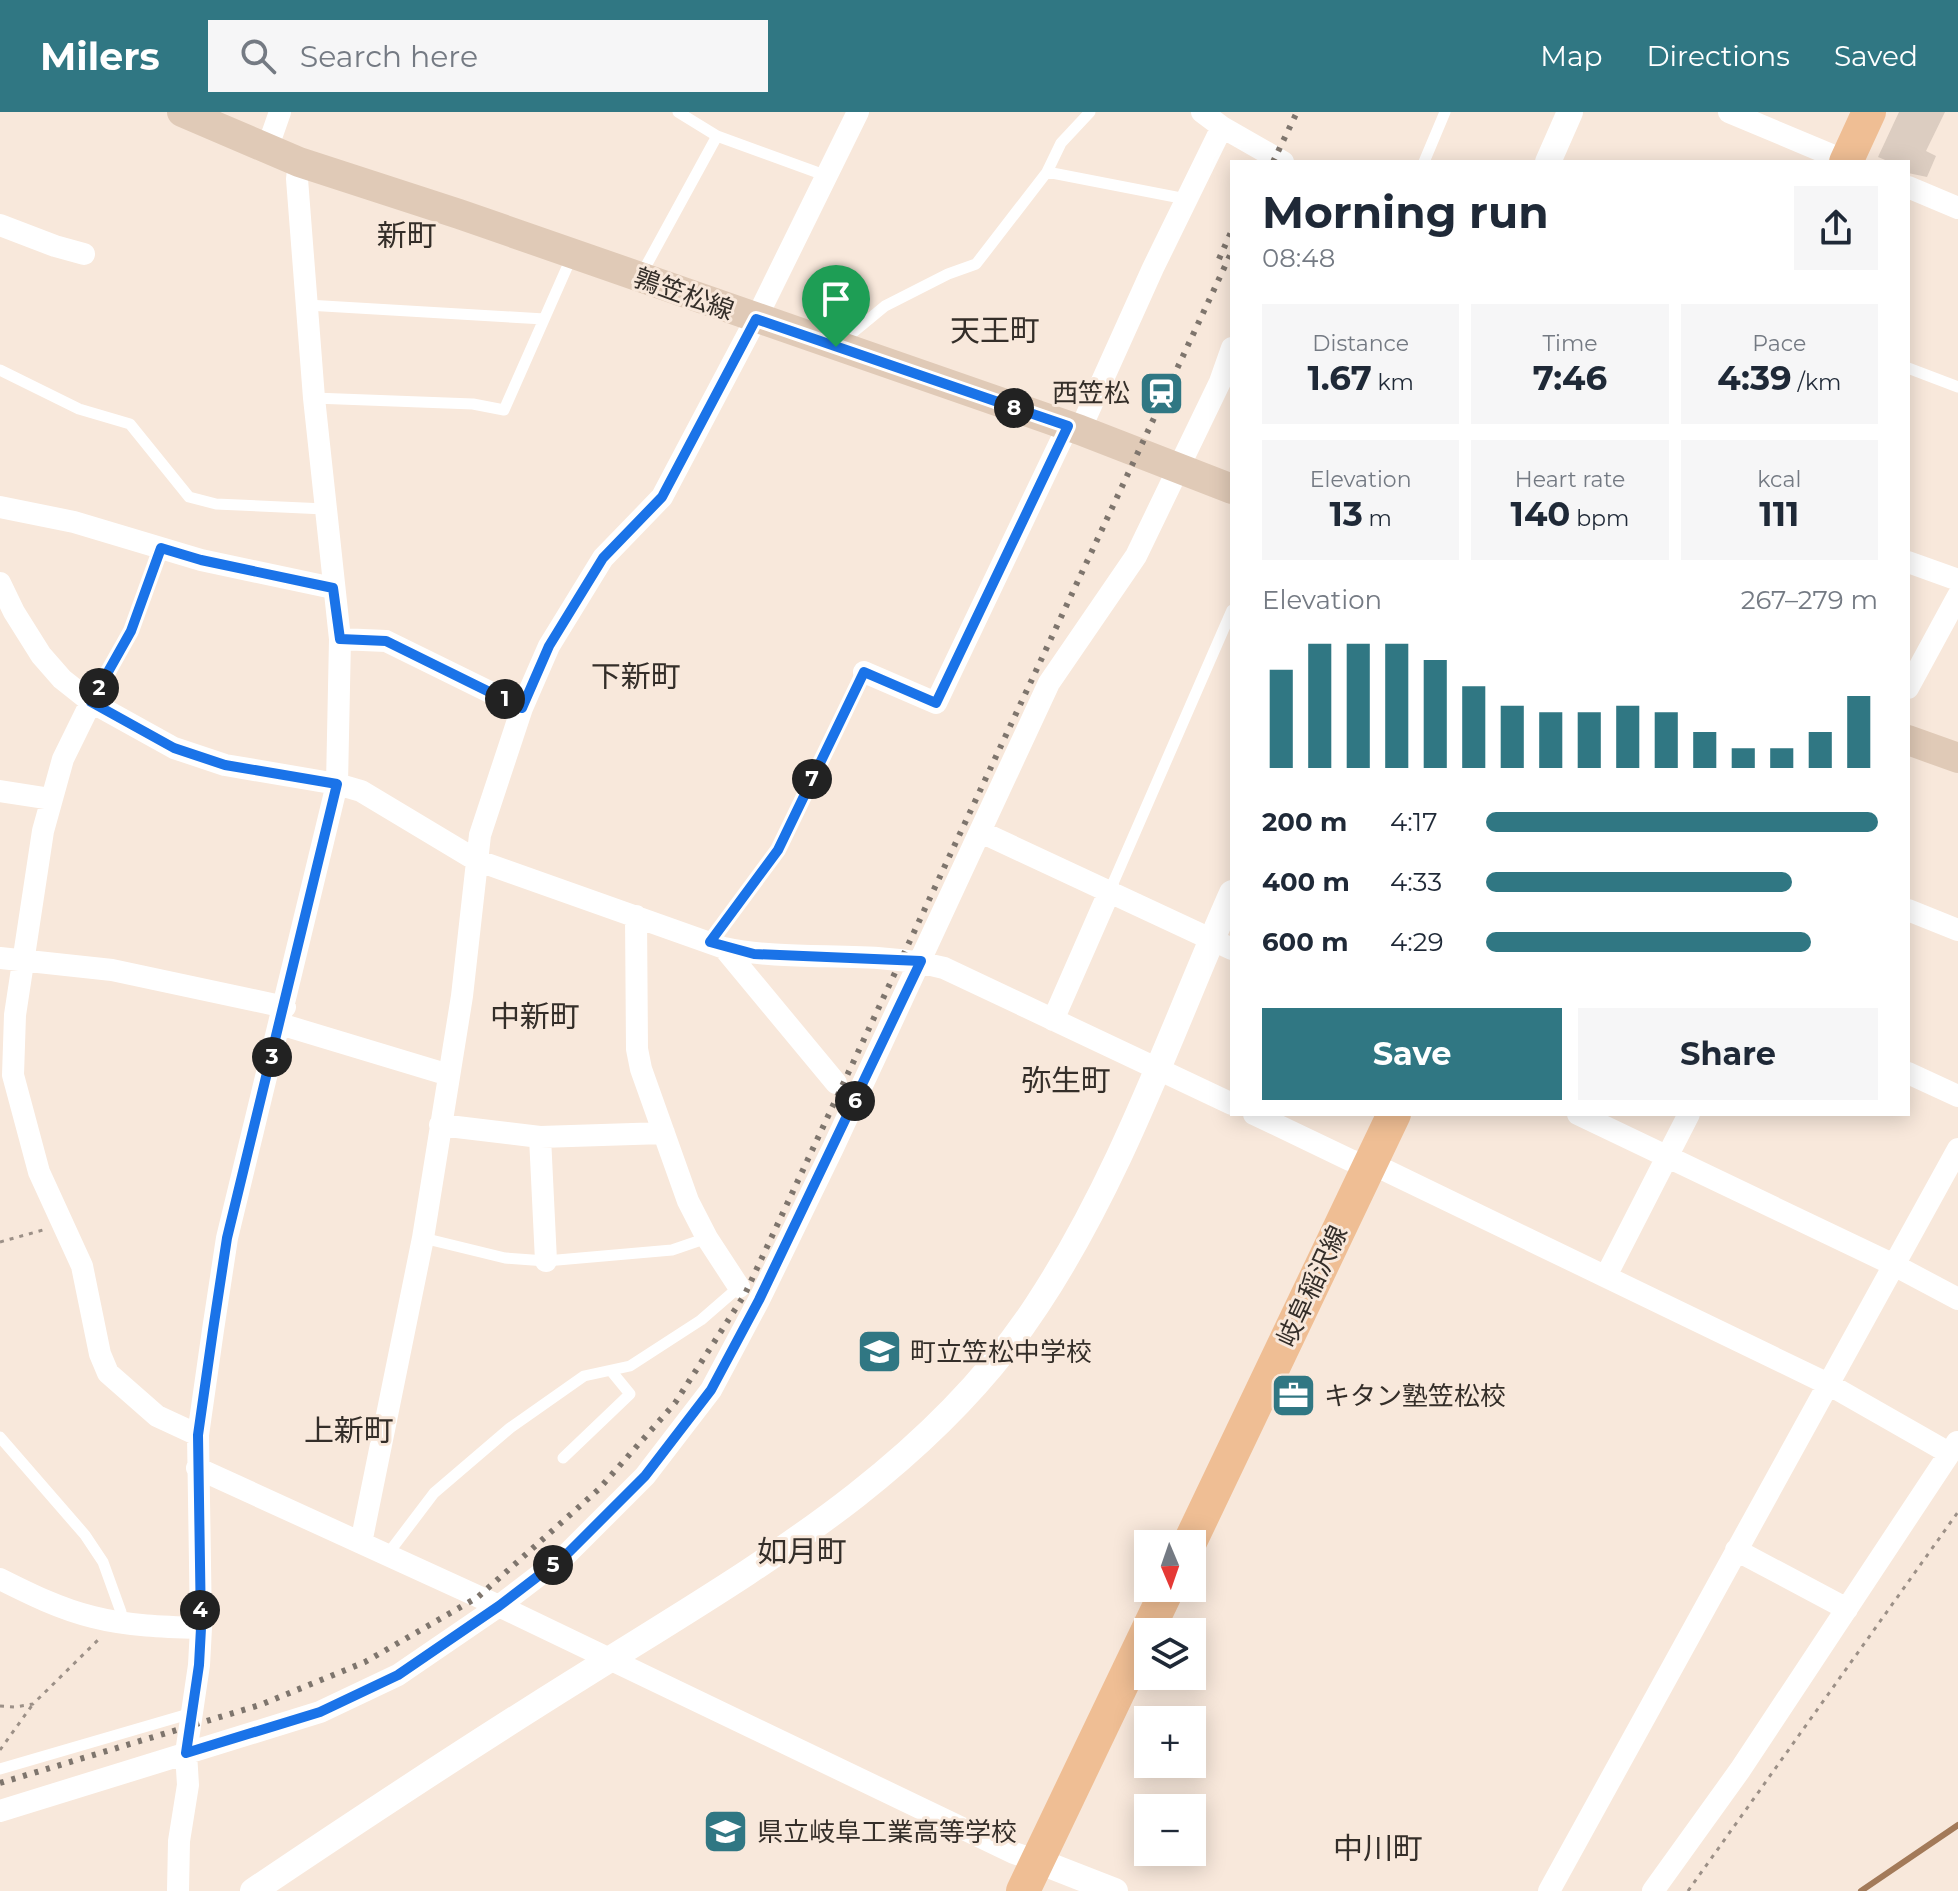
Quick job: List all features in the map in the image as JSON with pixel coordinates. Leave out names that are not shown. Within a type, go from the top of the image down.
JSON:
[{"type":"main road","name":"鶉笠松線","points":[[182,112],[299,162],[1074,428],[1230,488]]},
{"type":"main road","points":[[1848,160],[1869,112]]},
{"type":"main road","points":[[1910,741],[1958,758]]},
{"type":"main road","name":"岐阜稲沢線","points":[[1196,1530],[1393,1116]]},
{"type":"main road","points":[[1031,1876],[1161,1602]]},
{"type":"street","points":[[267,149],[280,112]]},
{"type":"street","points":[[361,1543],[423,1238],[462,996],[480,835],[522,708],[549,646],[603,558],[662,497],[756,319],[858,112]]},
{"type":"street","points":[[1202,112],[1280,160]]},
{"type":"street","points":[[1549,160],[1570,112]]},
{"type":"street","points":[[1729,112],[1842,160]]},
{"type":"street","points":[[864,672],[936,703],[1222,127]]},
{"type":"street","points":[[178,1891],[179,1841],[188,1785],[186,1753],[199,1665],[201,1628],[198,1435],[227,1238],[337,784],[340,639],[314,398],[297,179],[299,162]]},
{"type":"street","points":[[1910,188],[1958,208]]},
{"type":"street","points":[[0,225],[84,254]]},
{"type":"street","points":[[0,1811],[320,1712],[398,1675],[499,1606],[567,1554],[645,1476],[711,1390],[793,1231],[1049,683],[1136,556],[1220,382],[1230,354]]},
{"type":"street","points":[[0,507],[74,522],[201,560],[333,588]]},
{"type":"street","points":[[1910,563],[1958,580]]},
{"type":"street","points":[[0,583],[41,655],[62,679],[91,702],[174,748],[212,761],[361,791],[476,860],[717,945],[754,954],[921,961],[944,968],[1230,1103]]},
{"type":"street","points":[[1910,684],[1958,596]]},
{"type":"street","points":[[340,639],[386,641],[522,708]]},
{"type":"street","points":[[91,702],[63,759],[43,831],[15,1015],[13,1075],[39,1172],[82,1266],[100,1354],[108,1373],[157,1416],[198,1435]]},
{"type":"street","points":[[0,791],[51,799]]},
{"type":"street","points":[[981,832],[1222,944]]},
{"type":"street","points":[[1053,1020],[1110,890]]},
{"type":"street","points":[[253,1891],[430,1771],[811,1530],[875,1483],[929,1435],[984,1376],[1037,1306],[1094,1210],[1157,1068],[1222,944],[1230,903]]},
{"type":"street","points":[[1910,911],[1958,930]]},
{"type":"street","points":[[636,916],[637,1049],[641,1069],[688,1201],[707,1238],[739,1287]]},
{"type":"street","points":[[717,945],[836,1083]]},
{"type":"street","points":[[0,958],[112,970],[282,1015],[449,1075]]},
{"type":"street","points":[[1910,1074],[1958,1096]]},
{"type":"street","points":[[1258,1116],[1350,1160],[1387,1171],[1954,1447],[1740,1770],[1653,1891]]},
{"type":"street","points":[[1582,1116],[1894,1265],[1958,1299]]},
{"type":"street","points":[[1606,1276],[1688,1116]]},
{"type":"street","points":[[440,1125],[540,1137],[664,1133]]},
{"type":"street","points":[[540,1137],[546,1261]]},
{"type":"street","points":[[1549,1891],[1958,1149]]},
{"type":"street","points":[[197,1468],[499,1606],[1014,1853],[1031,1876],[1115,1891]]},
{"type":"street","points":[[1736,1550],[1847,1609]]},
{"type":"street","points":[[0,1579],[42,1601],[95,1618],[201,1628]]},
{"type":"lane","points":[[678,112],[717,136],[827,176]]},
{"type":"lane","points":[[836,347],[885,306],[948,274],[976,264],[1047,172],[1061,143],[1090,112]]},
{"type":"lane","points":[[1425,160],[1445,112]]},
{"type":"lane","points":[[640,278],[717,136]]},
{"type":"lane","points":[[1047,172],[1186,199]]},
{"type":"lane","points":[[314,398],[473,404],[504,410],[573,255]]},
{"type":"lane","points":[[307,305],[544,319]]},
{"type":"lane","points":[[1910,369],[1958,387]]},
{"type":"lane","points":[[0,370],[79,409],[130,424],[189,497],[216,504],[325,509]]},
{"type":"lane","points":[[1110,890],[1230,615]]},
{"type":"lane","points":[[717,945],[778,850],[864,672]]},
{"type":"lane","points":[[423,1238],[505,1258],[546,1261],[672,1250],[707,1238]]},
{"type":"lane","points":[[387,1555],[434,1493],[510,1428],[584,1376],[630,1366],[701,1320],[739,1287]]},
{"type":"lane","points":[[563,1458],[630,1394],[612,1372]]},
{"type":"lane","points":[[0,1437],[103,1562],[121,1612],[115,1621]]},
{"type":"lane","points":[[0,1769],[192,1713]]},
{"type":"path","points":[[91,702],[131,631],[161,548]]},
{"type":"path","points":[[0,1242],[63,1225]]},
{"type":"path","points":[[1688,1891],[1958,1512]]},
{"type":"path","points":[[0,1750],[33,1704],[115,1621]]},
{"type":"path","points":[[0,1706],[33,1704]]},
{"type":"building","points":[[1899,112],[1945,112],[1926,151],[1936,156],[1927,177],[1910,173],[1910,160],[1878,157]]},
{"type":"waterway","points":[[1861,1891],[1958,1825]]},
{"type":"railway","points":[[1274,160],[1297,112]]},
{"type":"railway","points":[[1219,259],[1230,234]]},
{"type":"railway","points":[[0,1783],[260,1705],[365,1662],[478,1597],[599,1489],[675,1403],[745,1294],[1230,255]]},
{"type":"place","name":"西笠松","points":[[1161,393]]},
{"type":"place","name":"町立笠松中学校","points":[[879,1352]]},
{"type":"place","name":"キタン塾笠松校","points":[[1293,1396]]},
{"type":"place","name":"県立岐阜工業高等学校","points":[[726,1832]]},
{"type":"district","name":"新町","points":[[407,236]]},
{"type":"district","name":"天王町","points":[[995,331]]},
{"type":"district","name":"下新町","points":[[636,677]]},
{"type":"district","name":"中新町","points":[[535,1017]]},
{"type":"district","name":"弥生町","points":[[1066,1081]]},
{"type":"district","name":"上新町","points":[[349,1431]]},
{"type":"district","name":"如月町","points":[[802,1552]]},
{"type":"district","name":"中川町","points":[[1378,1849]]},
{"type":"route","points":[[756,319],[836,347],[1068,426],[936,703],[864,672],[778,850],[710,942],[754,954],[921,961],[759,1300],[711,1390],[645,1476],[567,1554],[499,1606],[398,1675],[320,1712],[186,1753],[199,1665],[201,1628],[198,1435],[227,1238],[337,784],[225,765],[174,748],[91,702],[131,631],[161,548],[201,560],[333,588],[340,639],[386,641],[522,708],[549,646],[603,558],[662,497],[756,319]]}]
